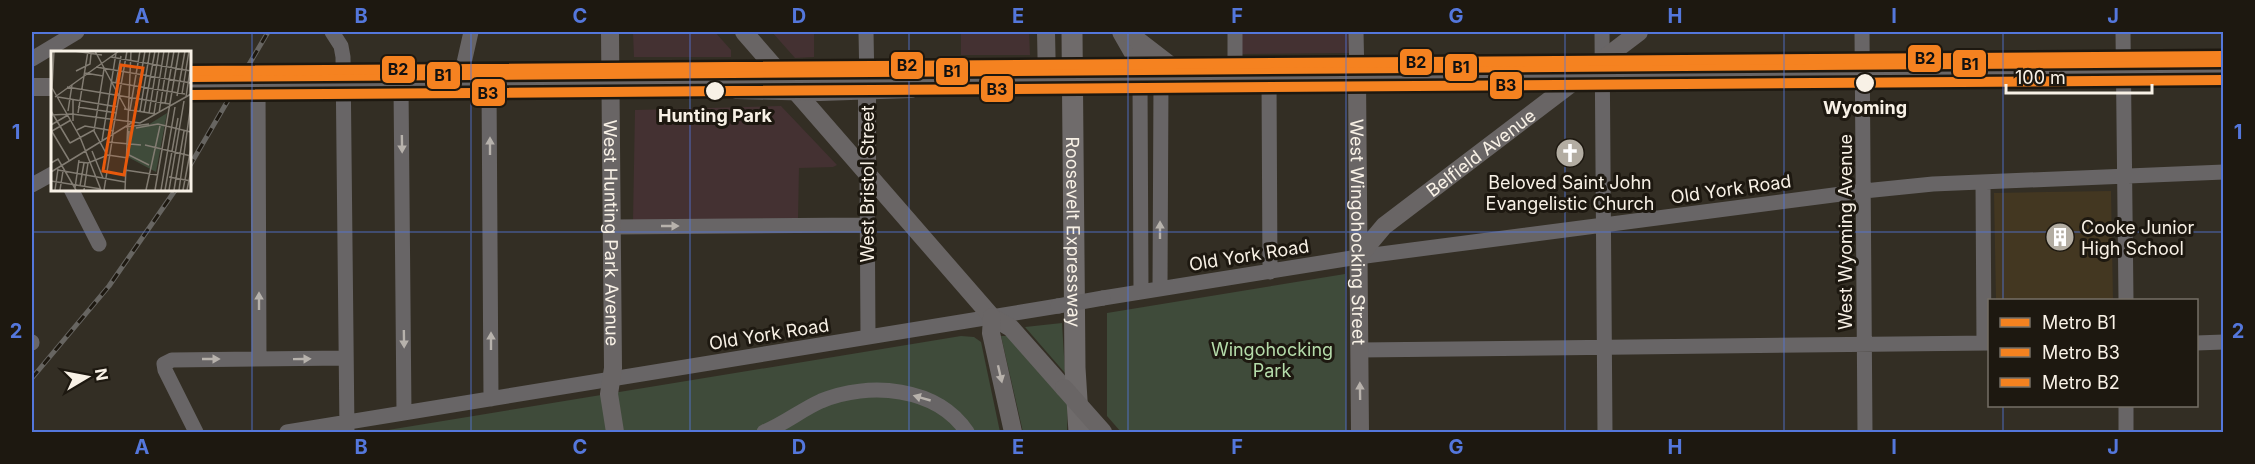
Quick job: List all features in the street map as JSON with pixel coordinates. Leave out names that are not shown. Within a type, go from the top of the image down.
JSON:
[{"type":"highway","name":"Roosevelt Expressway","points":[[1072,32],[1070,396],[1077,432]]},
{"type":"highway","name":"Roosevelt Expressway","points":[[1084,32],[1087,368],[1091,432]]},
{"type":"main road","name":"West Hunting Park Avenue","points":[[610,32],[612,227],[609,394],[616,432]]},
{"type":"main road","points":[[744,32],[992,317],[1011,328],[1103,432]]},
{"type":"main road","points":[[1046,32],[1050,80]]},
{"type":"main road","points":[[1120,32],[1137,60],[1140,80]]},
{"type":"main road","points":[[1127,32],[1188,79]]},
{"type":"main road","name":"Belfield Avenue","points":[[1358,257],[1384,226],[1580,76],[1602,68],[1639,32]]},
{"type":"main road","points":[[1602,68],[1863,74],[2223,71]]},
{"type":"main road","points":[[190,86],[718,83],[736,76],[781,74],[911,89],[924,81],[1580,76]]},
{"type":"main road","name":"West Wingohocking Street","points":[[1357,78],[1360,432]]},
{"type":"main road","points":[[718,83],[737,90],[796,91],[867,83]]},
{"type":"main road","name":"West Bristol Street","points":[[867,83],[867,172]]},
{"type":"main road","points":[[32,87],[51,87]]},
{"type":"main road","points":[[992,317],[991,333],[1013,432]]},
{"type":"street","points":[[332,32],[343,57],[347,428]]},
{"type":"street","points":[[459,85],[471,32]]},
{"type":"street","name":"West Bristol Street","points":[[866,32],[867,83]]},
{"type":"street","points":[[1235,32],[1235,79]]},
{"type":"street","name":"West Wingohocking Street","points":[[1356,32],[1357,78]]},
{"type":"street","points":[[1602,32],[1605,432]]},
{"type":"street","name":"West Wyoming Avenue","points":[[1862,32],[1865,432]]},
{"type":"street","points":[[2123,32],[2126,299]]},
{"type":"street","points":[[32,59],[68,39]]},
{"type":"street","points":[[1269,79],[1270,272]]},
{"type":"street","points":[[1140,80],[1141,292]]},
{"type":"street","points":[[1160,289],[1161,80]]},
{"type":"street","points":[[257,85],[259,360]]},
{"type":"street","points":[[489,85],[491,399]]},
{"type":"street","points":[[401,86],[404,413]]},
{"type":"street","points":[[1141,100],[1160,131]]},
{"type":"street","name":"West Bristol Street","points":[[867,172],[868,337]]},
{"type":"street","name":"Old York Road","points":[[287,432],[347,428],[381,417],[404,413],[1358,257],[1933,184],[2223,172]]},
{"type":"street","points":[[32,185],[51,175]]},
{"type":"street","points":[[1359,350],[1987,343],[1983,183]]},
{"type":"street","points":[[71,190],[99,244]]},
{"type":"street","points":[[612,227],[867,225]]},
{"type":"street","points":[[2198,343],[2223,342]]},
{"type":"street","points":[[196,432],[165,370],[164,364],[172,360],[346,358]]},
{"type":"street","points":[[765,432],[822,401],[864,391],[891,391],[937,402],[957,418],[967,432]]},
{"type":"street","points":[[2126,407],[2127,432]]},
{"type":"street","points":[[376,432],[381,417]]},
{"type":"shaded area","points":[[633,32],[715,32],[731,50],[731,57],[634,57]]},
{"type":"shaded area","points":[[772,32],[814,32],[814,57],[795,58]]},
{"type":"shaded area","points":[[961,32],[1029,32],[1030,55],[961,55]]},
{"type":"shaded area","points":[[1241,32],[1351,32],[1351,53],[1241,54]]},
{"type":"shaded area","points":[[781,106],[837,165],[799,168],[798,218],[633,221],[635,110]]},
{"type":"shaded area","name":"Cooke Junior High School","points":[[2111,191],[2113,299],[1996,299],[1994,193]]},
{"type":"green space","name":"Wingohocking Park","points":[[1345,274],[1346,432],[1121,432],[1107,416],[1107,313]]},
{"type":"green space","points":[[1062,323],[1065,373],[1025,327]]},
{"type":"green space","points":[[961,336],[974,337],[981,342],[1000,432],[388,432],[388,430]]},
{"type":"green space","points":[[1001,336],[1010,336],[1068,403],[1067,432],[1023,432]]},
{"type":"railway","points":[[190,165],[268,32]]},
{"type":"railway","points":[[32,378],[109,286],[175,190]]},
{"type":"metro line","name":"B2","points":[[190,71],[2224,56]]},
{"type":"metro line","name":"B1","points":[[190,77],[2224,62]]},
{"type":"metro line","name":"B3","points":[[190,95],[2224,80]]},
{"type":"place","name":"Wyoming","points":[[1865,83]]},
{"type":"place","name":"Hunting Park","points":[[715,91]]},
{"type":"place","name":"Beloved Saint John Evangelistic Church","points":[[1570,153]]},
{"type":"place","name":"Cooke Junior High School","points":[[2060,237]]}]
